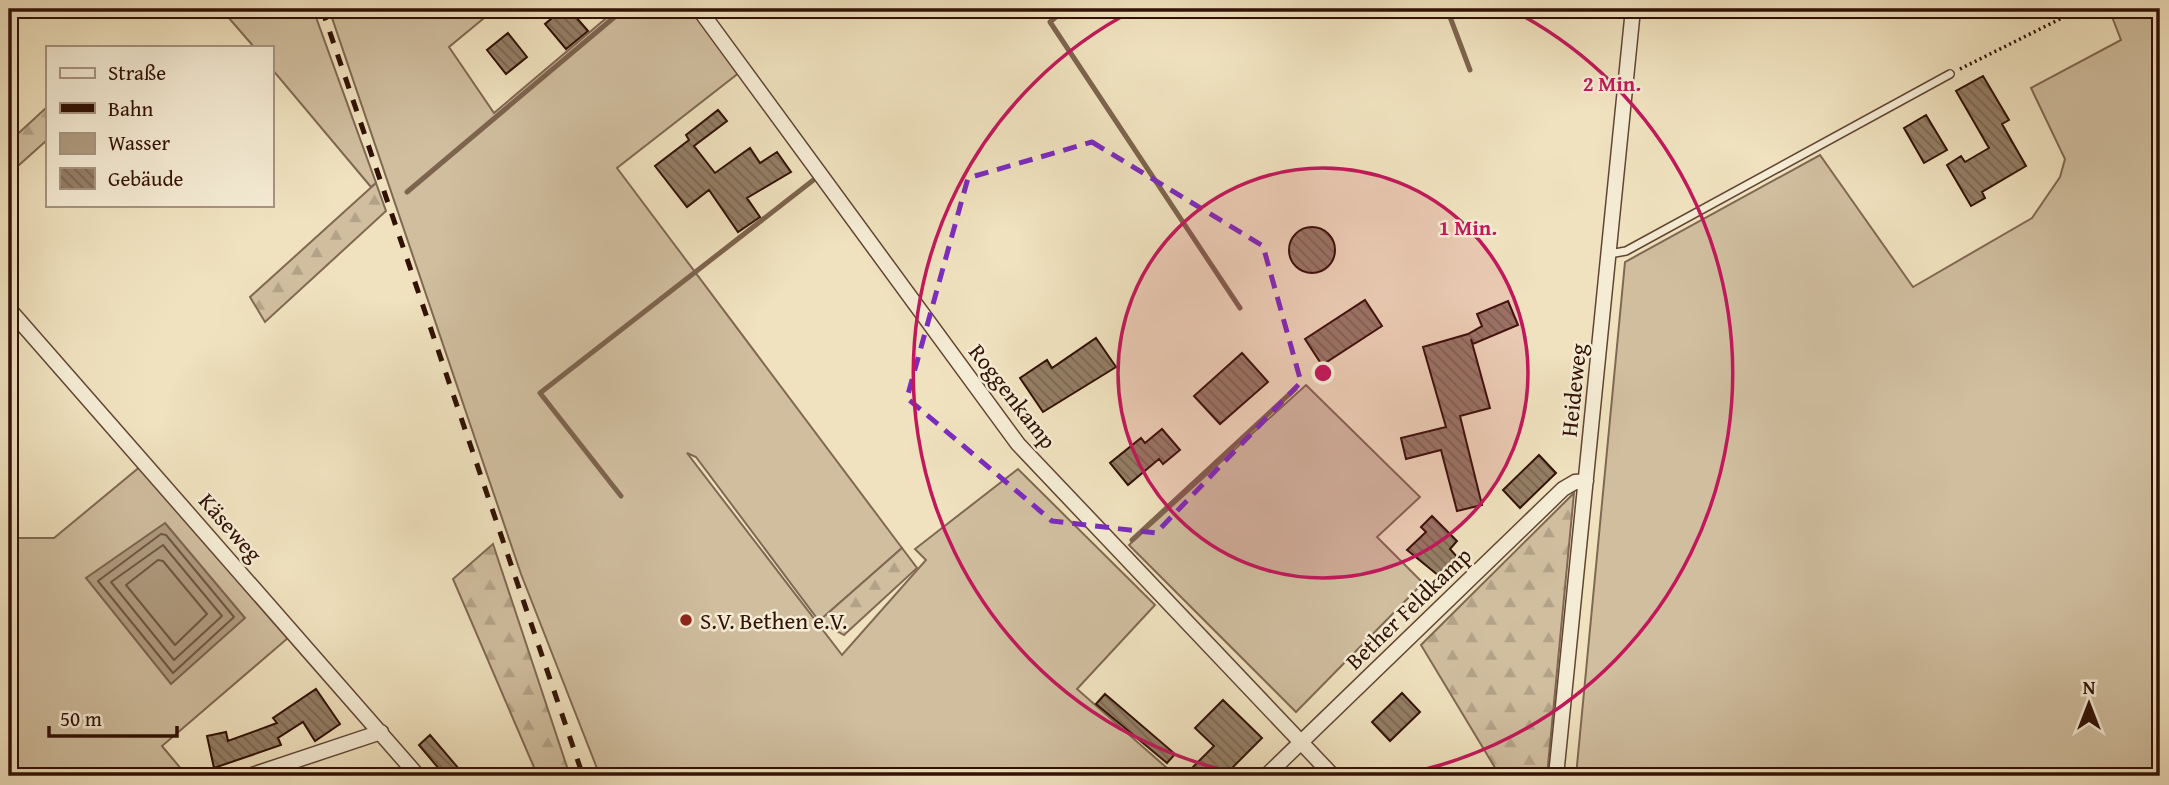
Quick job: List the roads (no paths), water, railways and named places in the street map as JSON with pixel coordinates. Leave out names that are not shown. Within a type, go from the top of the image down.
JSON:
[{"type":"street","name":"Roggenkamp","points":[[699,9],[1018,444],[1333,776]]},
{"type":"street","name":"Heideweg","points":[[1556,776],[1633,9]]},
{"type":"street","name":"Käseweg","points":[[9,309],[418,776]]},
{"type":"street","name":"Bether Feldkamp","points":[[1266,776],[1563,489],[1575,482],[1586,481]]},
{"type":"street","points":[[249,776],[381,732]]},
{"type":"lane","points":[[1609,254],[1626,251],[1950,74]]},
{"type":"water","points":[[165,523],[245,618],[171,684],[86,578]]},
{"type":"waterway","points":[[407,192],[624,9]]},
{"type":"waterway","points":[[1065,9],[1050,22],[1240,308]]},
{"type":"waterway","points":[[1447,9],[1470,70]]},
{"type":"waterway","points":[[621,496],[540,393],[816,178]]},
{"type":"waterway","points":[[1132,540],[1295,389]]},
{"type":"railway","points":[[322,9],[583,776]]},
{"type":"place","name":"S.V. Bethen e.V.","points":[[686,620]]}]
